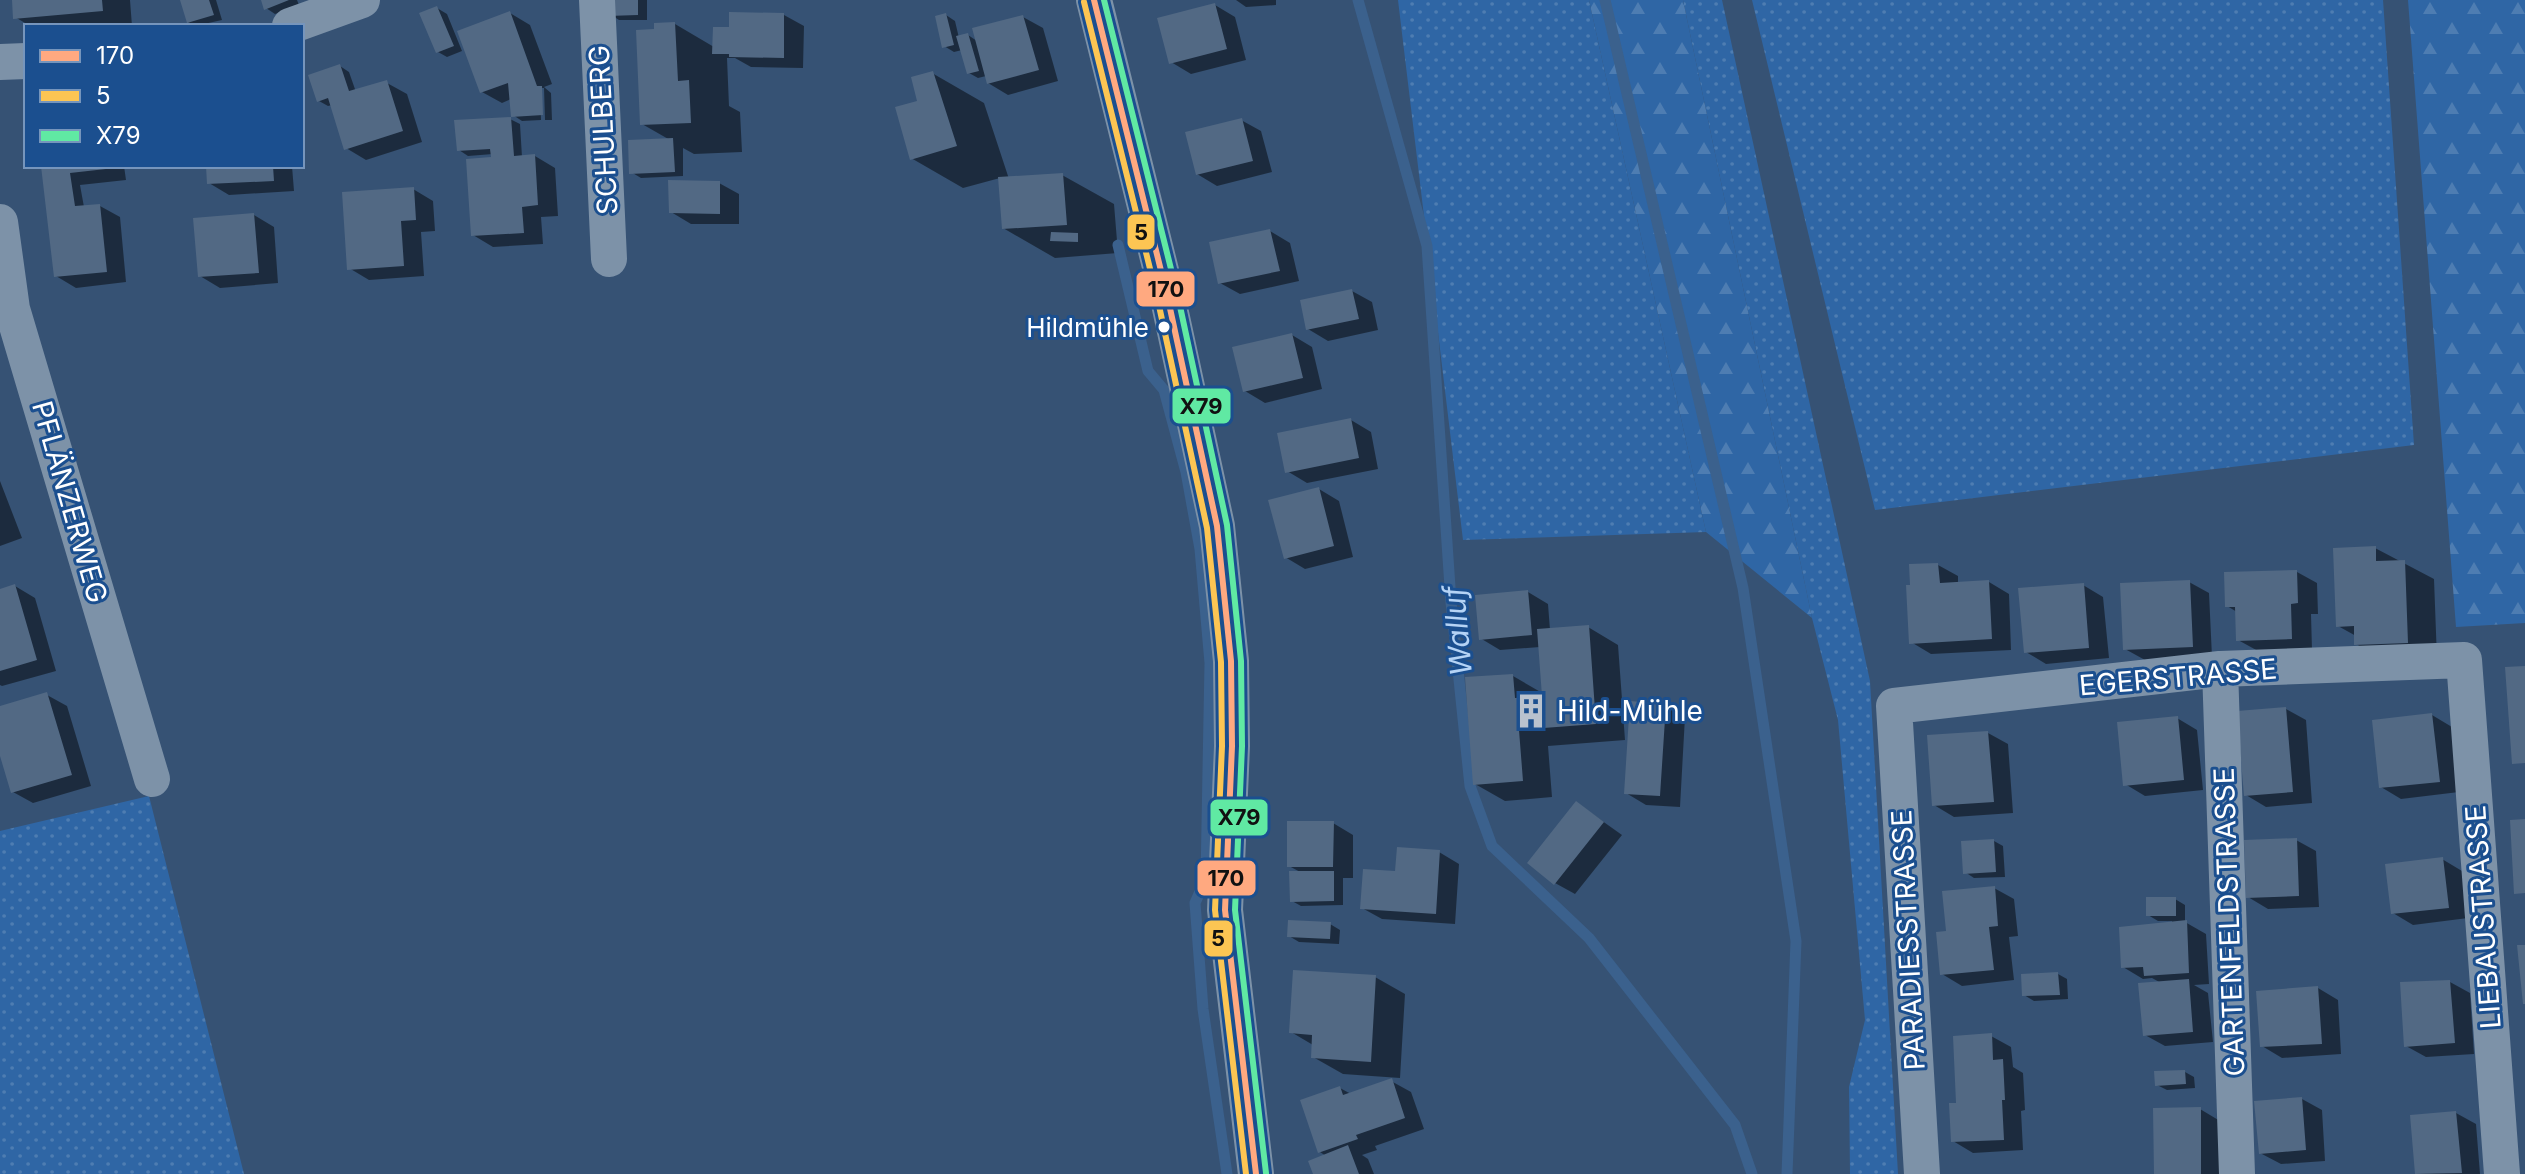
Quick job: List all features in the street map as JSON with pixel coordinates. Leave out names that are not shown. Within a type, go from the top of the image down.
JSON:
[{"type":"street","points":[[302,15],[362,0]]},
{"type":"street","name":"SCHULBERG","points":[[597,0],[609,259]]},
{"type":"street","points":[[1094,0],[1168,299],[1217,526],[1231,661],[1232,746],[1225,910],[1256,1174]]},
{"type":"street","points":[[0,62],[24,61]]},
{"type":"street","name":"PFLÄNZERWEG","points":[[0,222],[6,311],[152,779]]},
{"type":"street","name":"EGERSTRASSE","points":[[1894,706],[2220,669],[2464,660]]},
{"type":"street","name":"LIEBAUSTRASSE","points":[[2464,660],[2502,1174]]},
{"type":"street","name":"GARTENFELDSTRASSE","points":[[2220,669],[2237,1174]]},
{"type":"street","name":"PARADIESSTRASSE","points":[[1894,706],[1922,1174]]},
{"type":"green space","points":[[1398,0],[1589,0],[1706,532],[1463,540]]},
{"type":"green space","points":[[1589,0],[1683,0],[1812,618],[1706,532]]},
{"type":"green space","points":[[1683,0],[1722,0],[1870,681],[1898,1174],[1850,1174],[1849,1087],[1865,1020],[1838,720],[1812,618]]},
{"type":"green space","points":[[1752,0],[2383,0],[2414,445],[1875,510]]},
{"type":"green space","points":[[2408,0],[2525,0],[2525,623],[2456,627]]},
{"type":"green space","points":[[149,796],[244,1174],[0,1174],[0,831]]},
{"type":"building","points":[[12,0],[102,0],[103,11],[13,19]]},
{"type":"building","points":[[180,0],[209,0],[214,15],[187,23]]},
{"type":"building","points":[[261,0],[289,0],[264,10]]},
{"type":"building","points":[[607,0],[638,0],[638,15],[608,16]]},
{"type":"building","points":[[1215,3],[1227,49],[1169,64],[1157,18]]},
{"type":"building","points":[[437,6],[454,46],[436,53],[419,13]]},
{"type":"building","points":[[510,11],[537,86],[542,86],[543,115],[511,117],[508,83],[480,93],[457,31]]},
{"type":"building","points":[[729,12],[784,13],[784,58],[712,54],[713,27],[729,27]]},
{"type":"building","points":[[946,13],[954,45],[942,48],[935,16]]},
{"type":"building","points":[[1023,15],[1039,70],[987,84],[972,28]]},
{"type":"building","points":[[675,22],[678,81],[689,80],[691,123],[640,125],[636,30],[654,29],[654,23]]},
{"type":"building","points":[[968,33],[979,71],[967,74],[956,36]]},
{"type":"building","points":[[340,64],[349,91],[387,80],[403,131],[344,150],[328,98],[317,102],[308,75]]},
{"type":"building","points":[[933,71],[957,146],[910,160],[895,107],[917,101],[911,77]]},
{"type":"building","points":[[511,117],[514,156],[535,154],[538,205],[522,207],[524,233],[471,236],[466,159],[491,157],[490,149],[457,151],[454,120]]},
{"type":"building","points":[[1242,118],[1253,161],[1196,175],[1185,132]]},
{"type":"building","points":[[673,138],[675,172],[629,174],[628,140]]},
{"type":"building","points":[[41,168],[106,168],[70,173],[75,206],[100,204],[107,272],[54,277]]},
{"type":"building","points":[[206,168],[273,168],[274,181],[207,184]]},
{"type":"building","points":[[1063,173],[1067,225],[1002,229],[998,177]]},
{"type":"building","points":[[668,180],[720,181],[720,214],[669,213]]},
{"type":"building","points":[[414,187],[416,220],[401,221],[404,266],[347,270],[342,192]]},
{"type":"building","points":[[254,213],[259,273],[198,277],[193,218]]},
{"type":"building","points":[[1270,229],[1280,271],[1218,284],[1209,242]]},
{"type":"building","points":[[1051,232],[1078,233],[1078,242],[1050,241]]},
{"type":"building","points":[[1352,289],[1359,319],[1306,330],[1300,300]]},
{"type":"building","points":[[1292,333],[1303,378],[1243,392],[1232,347]]},
{"type":"building","points":[[1351,418],[1359,458],[1285,473],[1277,433]]},
{"type":"building","points":[[1319,487],[1334,546],[1284,559],[1268,500]]},
{"type":"building","points":[[2376,546],[2376,561],[2405,560],[2408,643],[2354,645],[2354,626],[2336,627],[2333,548]]},
{"type":"building","points":[[1938,563],[1940,583],[1989,580],[1992,639],[1909,644],[1906,585],[1910,585],[1909,564]]},
{"type":"building","points":[[2297,570],[2298,603],[2291,604],[2292,639],[2236,641],[2235,607],[2225,607],[2224,572]]},
{"type":"building","points":[[2190,580],[2193,647],[2123,650],[2120,583]]},
{"type":"building","points":[[2084,583],[2089,648],[2024,653],[2018,588]]},
{"type":"building","points":[[15,584],[37,660],[0,671],[0,589]]},
{"type":"building","points":[[1528,590],[1532,635],[1479,640],[1475,595]]},
{"type":"building","name":"Hild-Mühle","points":[[1589,625],[1596,724],[1519,730],[1523,781],[1473,785],[1465,677],[1513,674],[1515,698],[1542,696],[1537,629]]},
{"type":"building","points":[[2525,666],[2525,763],[2512,764],[2505,667]]},
{"type":"building","points":[[47,692],[72,775],[11,793],[0,756],[0,706]]},
{"type":"building","points":[[1630,701],[1666,704],[1660,796],[1624,794]]},
{"type":"building","points":[[2286,707],[2293,792],[2244,796],[2237,711]]},
{"type":"building","points":[[2432,713],[2440,782],[2379,788],[2372,720]]},
{"type":"building","points":[[2178,716],[2184,780],[2123,786],[2117,722]]},
{"type":"building","points":[[1988,731],[1994,802],[1932,806],[1927,735]]},
{"type":"building","points":[[1576,801],[1604,822],[1554,885],[1527,863]]},
{"type":"building","points":[[2525,819],[2525,893],[2514,894],[2510,820]]},
{"type":"building","points":[[1287,821],[1334,821],[1333,867],[1287,867]]},
{"type":"building","points":[[2297,838],[2299,896],[2246,898],[2244,840]]},
{"type":"building","points":[[1994,839],[1996,872],[1963,874],[1961,841]]},
{"type":"building","points":[[1397,847],[1440,850],[1436,914],[1360,909],[1363,869],[1395,871]]},
{"type":"building","points":[[2443,857],[2449,908],[2391,914],[2385,864]]},
{"type":"building","points":[[1289,871],[1334,871],[1334,901],[1290,902]]},
{"type":"building","points":[[1995,886],[1998,926],[1989,927],[1994,970],[1940,975],[1936,932],[1946,931],[1942,891]]},
{"type":"building","points":[[2146,897],[2176,897],[2176,916],[2146,916]]},
{"type":"building","points":[[1288,920],[1331,922],[1330,939],[1287,937]]},
{"type":"building","points":[[2187,920],[2189,973],[2144,976],[2143,967],[2121,968],[2119,927]]},
{"type":"building","points":[[2517,945],[2525,945],[2525,1004],[2523,1004]]},
{"type":"building","points":[[1293,970],[1376,975],[1371,1062],[1311,1058],[1312,1035],[1289,1033]]},
{"type":"building","points":[[2058,972],[2060,995],[2022,996],[2021,974]]},
{"type":"building","points":[[2189,979],[2193,1032],[2143,1036],[2138,983]]},
{"type":"building","points":[[2450,980],[2455,1043],[2404,1047],[2400,982]]},
{"type":"building","points":[[2318,986],[2322,1044],[2260,1047],[2256,991]]},
{"type":"building","points":[[1992,1033],[1993,1060],[2003,1059],[2004,1140],[1951,1142],[1949,1103],[1956,1103],[1953,1036]]},
{"type":"building","points":[[2185,1070],[2186,1084],[2155,1086],[2154,1071]]},
{"type":"building","points":[[1392,1078],[1405,1118],[1356,1135],[1358,1139],[1318,1153],[1300,1100],[1340,1086],[1343,1095]]},
{"type":"building","points":[[2302,1097],[2306,1150],[2259,1154],[2254,1101]]},
{"type":"building","points":[[2201,1107],[2201,1174],[2154,1174],[2153,1108]]},
{"type":"building","points":[[2456,1111],[2462,1173],[2415,1174],[2410,1115]]},
{"type":"building","points":[[1348,1145],[1359,1174],[1313,1174],[1308,1161]]},
{"type":"waterway","name":"Walluf","points":[[1358,0],[1427,246],[1451,602],[1470,786],[1492,846],[1589,938],[1735,1125],[1752,1174]]},
{"type":"waterway","name":"Walluf","points":[[1605,0],[1743,588],[1796,941],[1787,1174]]},
{"type":"waterway","points":[[1118,245],[1148,371],[1164,390],[1186,472],[1200,549],[1210,663],[1206,878],[1195,903],[1203,1009],[1227,1174]]},
{"type":"transit line","name":"170","points":[[1094,0],[1168,299],[1217,526],[1231,661],[1232,746],[1225,910],[1256,1174]]},
{"type":"transit line","name":"X79","points":[[1104,0],[1178,297],[1227,525],[1241,661],[1242,746],[1235,910],[1266,1173]]},
{"type":"transit line","name":"5","points":[[1084,2],[1158,301],[1207,528],[1221,662],[1222,746],[1215,910],[1246,1174]]},
{"type":"place","name":"Hildmühle","points":[[1164,327]]},
{"type":"place","name":"Hild-Mühle","points":[[1531,711]]}]
